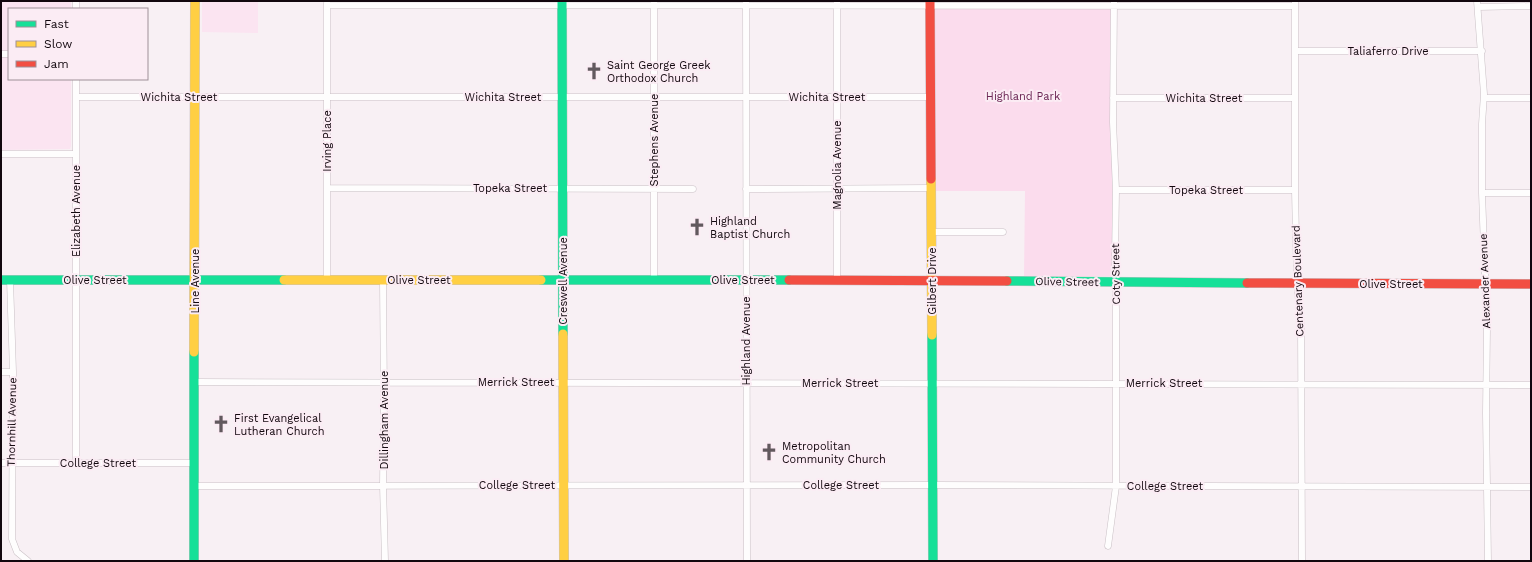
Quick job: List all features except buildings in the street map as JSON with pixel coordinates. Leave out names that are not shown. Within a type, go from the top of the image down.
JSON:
[{"type":"street","name":"Line Avenue","points":[[194,561],[195,1]]},
{"type":"street","points":[[327,3],[1295,3]]},
{"type":"street","name":"Irving Place","points":[[327,3],[327,280]]},
{"type":"street","name":"Creswell Avenue","points":[[562,3],[564,561]]},
{"type":"street","name":"Stephens Avenue","points":[[654,3],[654,280]]},
{"type":"street","name":"Highland Avenue","points":[[746,3],[747,561]]},
{"type":"street","name":"Magnolia Avenue","points":[[837,3],[837,280]]},
{"type":"street","name":"Gilbert Drive","points":[[930,3],[933,561]]},
{"type":"street","name":"Coty Street","points":[[1108,546],[1116,486],[1116,190],[1115,150],[1113,140],[1114,3]]},
{"type":"street","name":"Centenary Boulevard","points":[[1295,3],[1295,190],[1297,284],[1300,323],[1302,561]]},
{"type":"street","points":[[1478,4],[1531,6]]},
{"type":"street","name":"Alexander Avenue","points":[[1478,4],[1484,98],[1482,193],[1485,284],[1488,561]]},
{"type":"street","name":"Taliaferro Drive","points":[[1295,51],[1482,51]]},
{"type":"street","name":"Elizabeth Avenue","points":[[76,80],[76,463]]},
{"type":"street","name":"Wichita Street","points":[[76,97],[931,97]]},
{"type":"street","name":"Wichita Street","points":[[1113,98],[1295,98]]},
{"type":"street","points":[[1484,98],[1531,98]]},
{"type":"street","points":[[1,154],[76,154]]},
{"type":"street","name":"Topeka Street","points":[[327,188],[693,189]]},
{"type":"street","points":[[746,189],[931,188]]},
{"type":"street","name":"Topeka Street","points":[[1116,190],[1295,190]]},
{"type":"street","points":[[1482,193],[1531,192]]},
{"type":"street","points":[[932,232],[1003,232]]},
{"type":"street","name":"Olive Street","points":[[6,280],[837,280],[1116,283],[1531,284]]},
{"type":"street","name":"Thornhill Avenue","points":[[6,280],[13,372],[12,539],[17,552],[27,560]]},
{"type":"street","name":"Dillingham Avenue","points":[[383,280],[383,485],[385,561]]},
{"type":"street","points":[[1,372],[13,372]]},
{"type":"street","name":"Merrick Street","points":[[195,382],[932,382],[1531,385]]},
{"type":"street","name":"College Street","points":[[1,463],[194,463]]},
{"type":"street","name":"College Street","points":[[194,486],[933,485],[1531,487]]},
{"type":"shaded area","points":[[1,1],[71,1],[71,8],[8,8],[8,80],[71,80],[70,149],[1,150]]},
{"type":"shaded area","points":[[202,1],[258,1],[258,33],[202,32]]},
{"type":"green space","name":"Highland Park","points":[[934,7],[1113,7],[1112,276],[1024,276],[1025,191],[935,191]]},
{"type":"traffic: fast","points":[[562,1],[563,334]]},
{"type":"traffic: fast","points":[[1,280],[284,280]]},
{"type":"traffic: fast","points":[[541,280],[789,280]]},
{"type":"traffic: fast","points":[[1007,281],[1247,283]]},
{"type":"traffic: fast","points":[[932,335],[933,561]]},
{"type":"traffic: fast","points":[[194,352],[194,561]]},
{"type":"traffic: slow","points":[[194,352],[195,1]]},
{"type":"traffic: slow","points":[[931,179],[932,335]]},
{"type":"traffic: slow","points":[[284,280],[541,280]]},
{"type":"traffic: slow","points":[[563,334],[564,561]]},
{"type":"traffic: jam","points":[[930,1],[931,179]]},
{"type":"traffic: jam","points":[[789,280],[1007,281]]},
{"type":"traffic: jam","points":[[1247,283],[1531,284]]},
{"type":"place","name":"Saint George Greek Orthodox Church","points":[[594,71]]},
{"type":"place","name":"Highland Baptist Church","points":[[697,227]]},
{"type":"place","name":"First Evangelical Lutheran Church","points":[[221,424]]},
{"type":"place","name":"Metropolitan Community Church","points":[[769,452]]}]
